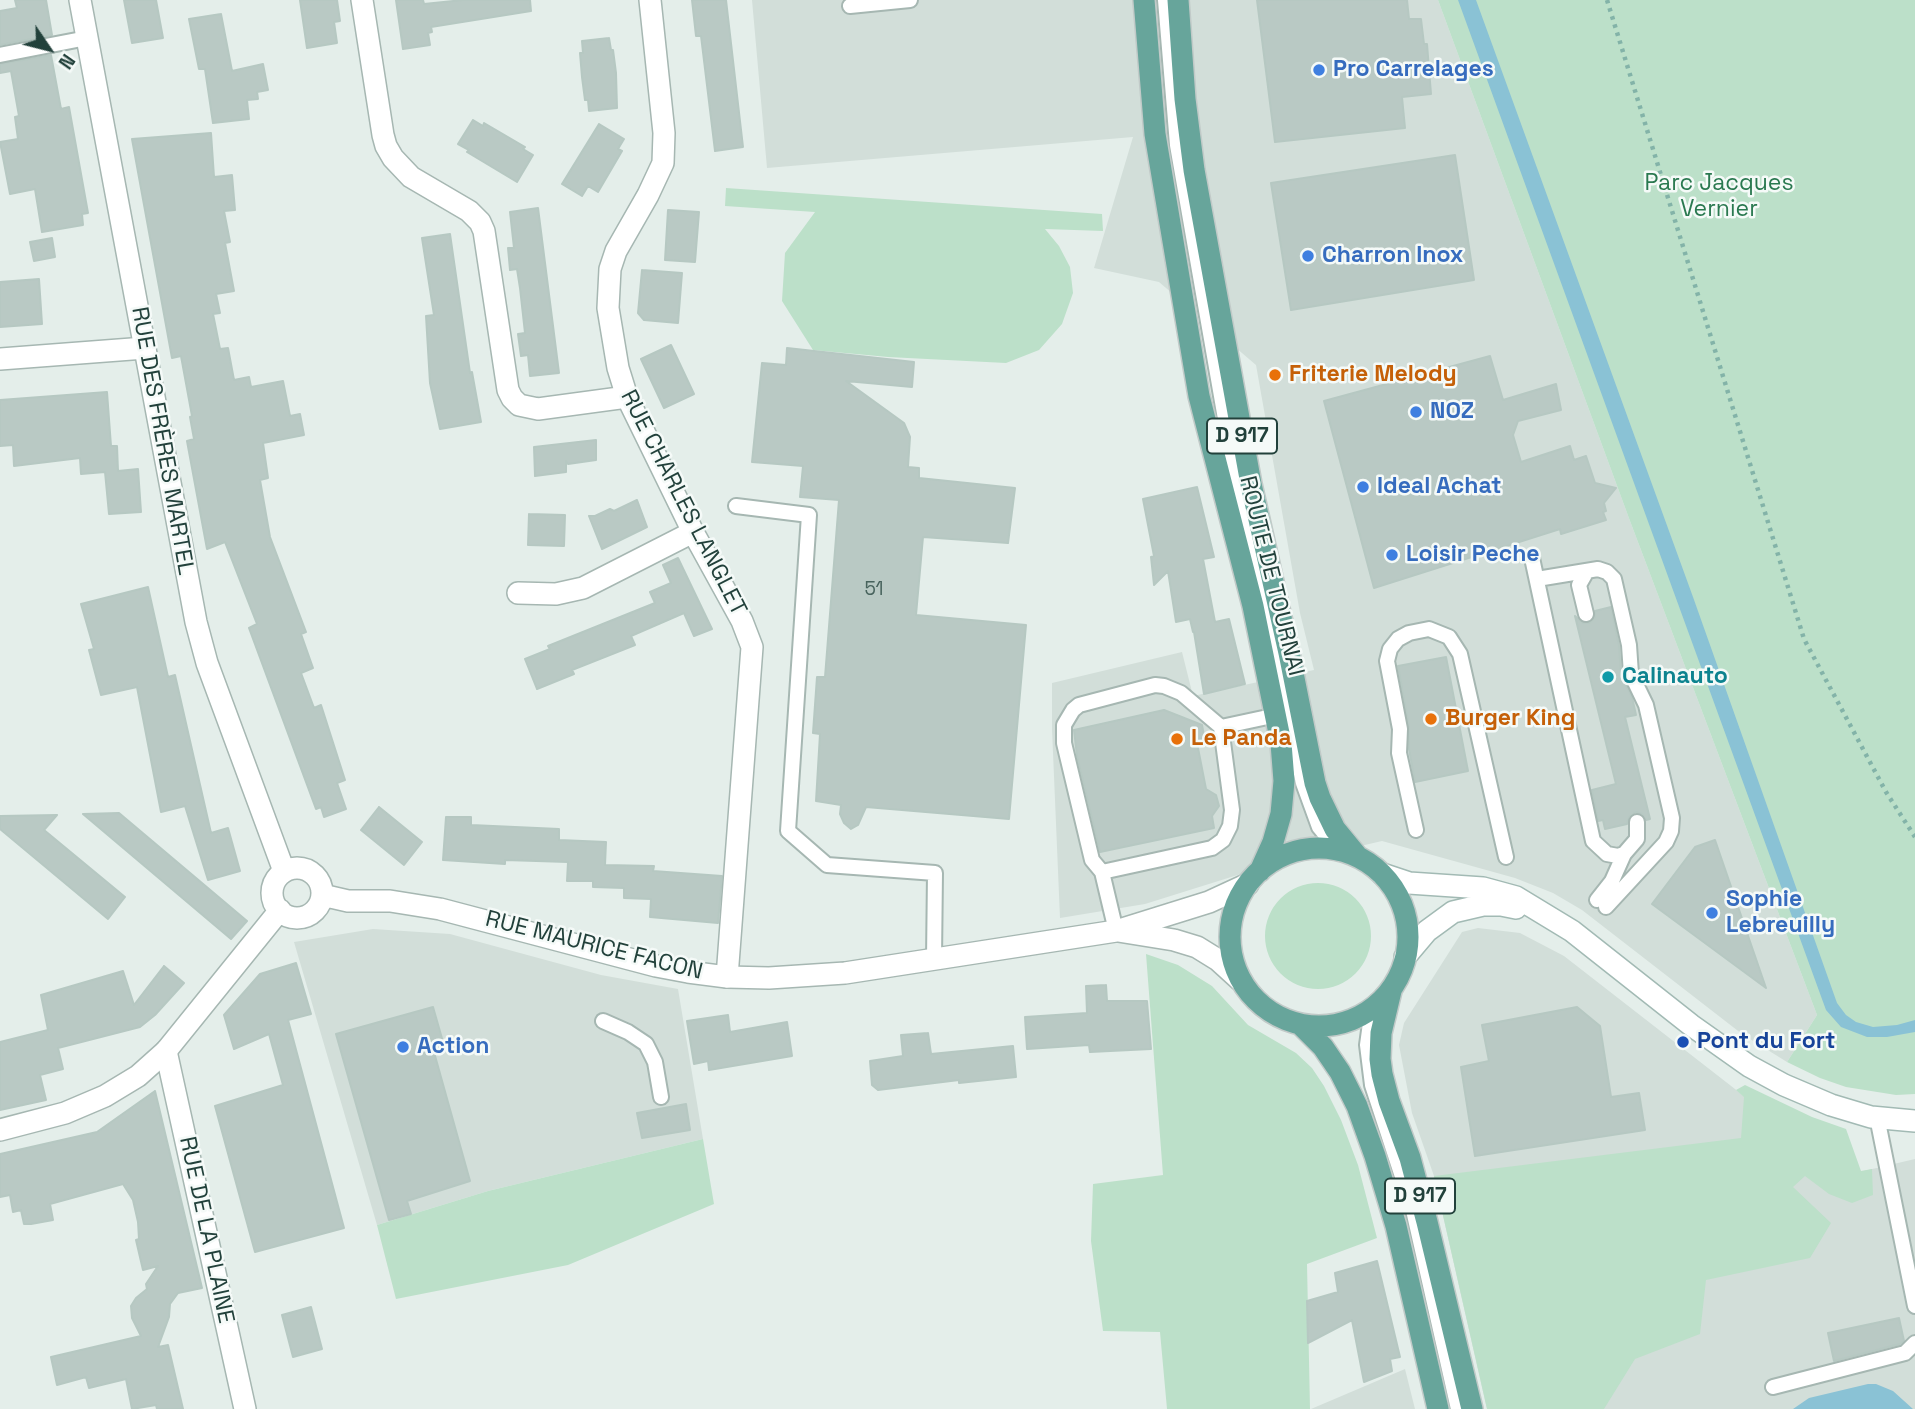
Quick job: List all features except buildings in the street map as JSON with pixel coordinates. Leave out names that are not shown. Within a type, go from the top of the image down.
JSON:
[{"type":"main road","name":"ROUTE DE TOURNAI","points":[[1144,0],[1155,134],[1199,396],[1253,606],[1277,716],[1284,797],[1278,830],[1254,877]]},
{"type":"main road","name":"ROUTE DE TOURNAI","points":[[1178,0],[1185,99],[1194,170],[1251,484],[1315,783],[1335,829],[1358,857]]},
{"type":"main road","points":[[1314,848],[1338,850],[1358,857],[1382,874],[1395,892],[1404,913],[1407,935],[1405,957],[1393,985],[1376,1005],[1356,1017],[1334,1024],[1300,1024],[1287,1020],[1265,1008],[1240,979],[1232,956],[1230,931],[1235,906],[1254,877],[1290,853],[1314,848]]},
{"type":"main road","name":"D 917","points":[[1393,985],[1381,1033],[1382,1074],[1410,1158],[1472,1409]]},
{"type":"main road","name":"D 917","points":[[1300,1024],[1323,1047],[1340,1072],[1357,1106],[1375,1156],[1396,1226],[1438,1409]]},
{"type":"street","name":"RUE DES FRÈRES MARTEL","points":[[80,0],[195,622],[284,872]]},
{"type":"street","points":[[362,0],[386,146],[411,177],[469,211],[480,222],[484,231],[512,398],[519,405],[538,409],[627,397]]},
{"type":"street","name":"RUE CHARLES LANGLET","points":[[650,0],[664,133],[663,163],[616,251],[610,270],[608,308],[618,368],[627,397],[693,532],[742,621],[752,647],[727,977]]},
{"type":"street","points":[[0,359],[145,348]]},
{"type":"street","points":[[518,593],[556,594],[583,588],[693,532]]},
{"type":"street","points":[[297,867],[311,871],[320,882],[322,895],[317,908],[306,916],[292,917],[280,910],[272,893],[276,881],[284,872],[297,867]]},
{"type":"street","points":[[1382,874],[1409,883],[1500,892],[1534,906],[1591,945],[1690,1025],[1749,1066],[1806,1096],[1850,1111],[1877,1118],[1915,1121]]},
{"type":"street","name":"RUE MAURICE FACON","points":[[322,895],[348,901],[390,901],[440,908],[656,966],[727,977],[821,976],[1116,931],[1209,902],[1254,877]]},
{"type":"street","points":[[1405,957],[1439,921],[1467,907],[1501,905],[1539,914],[1560,923]]},
{"type":"street","points":[[0,1130],[65,1113],[105,1096],[138,1076],[166,1051],[280,910]]},
{"type":"street","name":"RUE MAURICE FACON","points":[[1116,931],[1174,940],[1197,947],[1218,960],[1240,979]]},
{"type":"street","name":"RUE DE LA PLAINE","points":[[166,1051],[245,1409]]},
{"type":"lane","points":[[850,6],[910,0]]},
{"type":"lane","points":[[1165,0],[1177,145],[1224,418],[1303,783],[1319,827],[1338,850]]},
{"type":"lane","points":[[0,55],[87,38]]},
{"type":"lane","points":[[736,506],[809,515],[788,831],[827,864],[934,873],[934,960]]},
{"type":"lane","points":[[1532,558],[1591,836],[1596,846],[1607,854],[1624,854]]},
{"type":"lane","points":[[1537,579],[1603,570],[1611,575],[1616,584],[1629,645],[1629,667],[1646,705],[1673,824],[1666,842],[1602,903],[1624,854],[1637,839],[1637,822]]},
{"type":"lane","points":[[1586,614],[1579,586],[1587,571]]},
{"type":"lane","points":[[1416,830],[1399,753],[1401,729],[1387,661],[1390,649],[1398,639],[1409,633],[1429,629],[1450,637],[1460,654],[1506,857]]},
{"type":"lane","points":[[1102,872],[1212,848],[1223,839],[1230,826],[1232,810],[1221,727],[1173,689],[1155,685],[1079,705],[1065,725],[1064,743],[1092,860],[1102,872],[1116,931]]},
{"type":"lane","points":[[1221,727],[1277,716]]},
{"type":"lane","points":[[1376,1005],[1371,1016],[1367,1045],[1372,1085],[1413,1210],[1458,1409]]},
{"type":"lane","points":[[603,1021],[646,1044],[655,1062],[661,1097]]},
{"type":"lane","points":[[1877,1118],[1915,1306]]},
{"type":"lane","points":[[1773,1387],[1905,1353],[1915,1343]]},
{"type":"path","points":[[1607,0],[1804,639],[1886,792],[1915,837]]},
{"type":"shaded area","points":[[752,0],[1438,0],[1630,521],[1817,1015],[1787,1062],[1742,1034],[1582,910],[1553,893],[1515,878],[1382,841],[1244,873],[1145,904],[1060,918],[1052,683],[1182,652],[1193,696],[1314,670],[1300,613],[1256,365],[1159,282],[1094,268],[1133,137],[767,168]]},
{"type":"shaded area","points":[[1478,928],[1520,933],[1564,956],[1744,1096],[1851,1174],[1915,1159],[1915,1409],[1487,1409],[1434,1176],[1412,1113],[1399,1045],[1404,1023],[1462,932]]},
{"type":"shaded area","points":[[373,929],[450,934],[601,975],[678,989],[703,1139],[488,1191],[377,1225],[294,942]]},
{"type":"shaded area","points":[[1405,1369],[1415,1409],[1311,1409]]},
{"type":"green space","name":"Parc Jacques Vernier","points":[[1438,0],[1915,0],[1915,1094],[1896,1095],[1846,1087],[1787,1062],[1817,1015],[1630,521]]},
{"type":"green space","points":[[726,188],[1102,214],[1103,231],[1045,229],[1059,246],[1070,267],[1073,293],[1062,324],[1039,350],[1006,363],[813,350],[782,301],[785,253],[815,212],[725,206]]},
{"type":"green space","points":[[1318,883],[1338,887],[1356,898],[1367,916],[1371,936],[1367,956],[1356,974],[1338,985],[1318,989],[1298,985],[1280,974],[1269,956],[1265,936],[1269,916],[1280,898],[1298,887]]},
{"type":"green space","points":[[1146,954],[1178,965],[1212,986],[1248,1025],[1296,1053],[1312,1068],[1341,1120],[1358,1165],[1377,1238],[1307,1264],[1310,1409],[1167,1409],[1160,1332],[1103,1331],[1091,1241],[1093,1184],[1163,1175]]},
{"type":"green space","points":[[1745,1085],[1812,1117],[1846,1129],[1861,1171],[1872,1169],[1873,1195],[1852,1203],[1829,1194],[1805,1176],[1793,1187],[1831,1223],[1810,1258],[1706,1280],[1700,1334],[1635,1359],[1604,1409],[1487,1409],[1434,1176],[1741,1138],[1744,1097],[1736,1090]]},
{"type":"green space","points":[[703,1139],[714,1204],[568,1265],[396,1299],[377,1225],[488,1191]]},
{"type":"water","points":[[1458,0],[1476,0],[1837,1003],[1846,1015],[1856,1022],[1873,1027],[1915,1020],[1915,1032],[1867,1037],[1841,1027],[1826,1010]]},
{"type":"water","points":[[1876,1384],[1893,1391],[1913,1409],[1793,1409],[1809,1398]]},
{"type":"place","name":"Pro Carrelages","points":[[1319,70]]},
{"type":"place","name":"Charron Inox","points":[[1308,256]]},
{"type":"place","name":"Friterie Melody","points":[[1275,375]]},
{"type":"place","name":"NOZ","points":[[1416,412]]},
{"type":"place","name":"Ideal Achat","points":[[1363,487]]},
{"type":"place","name":"Loisir Peche","points":[[1392,555]]},
{"type":"place","name":"Calinauto","points":[[1608,677]]},
{"type":"place","name":"Burger King","points":[[1431,719]]},
{"type":"place","name":"Le Panda","points":[[1177,739]]},
{"type":"place","name":"Sophie Lebreuilly","points":[[1712,913]]},
{"type":"place","name":"Pont du Fort","points":[[1683,1042]]},
{"type":"place","name":"Action","points":[[403,1047]]}]
